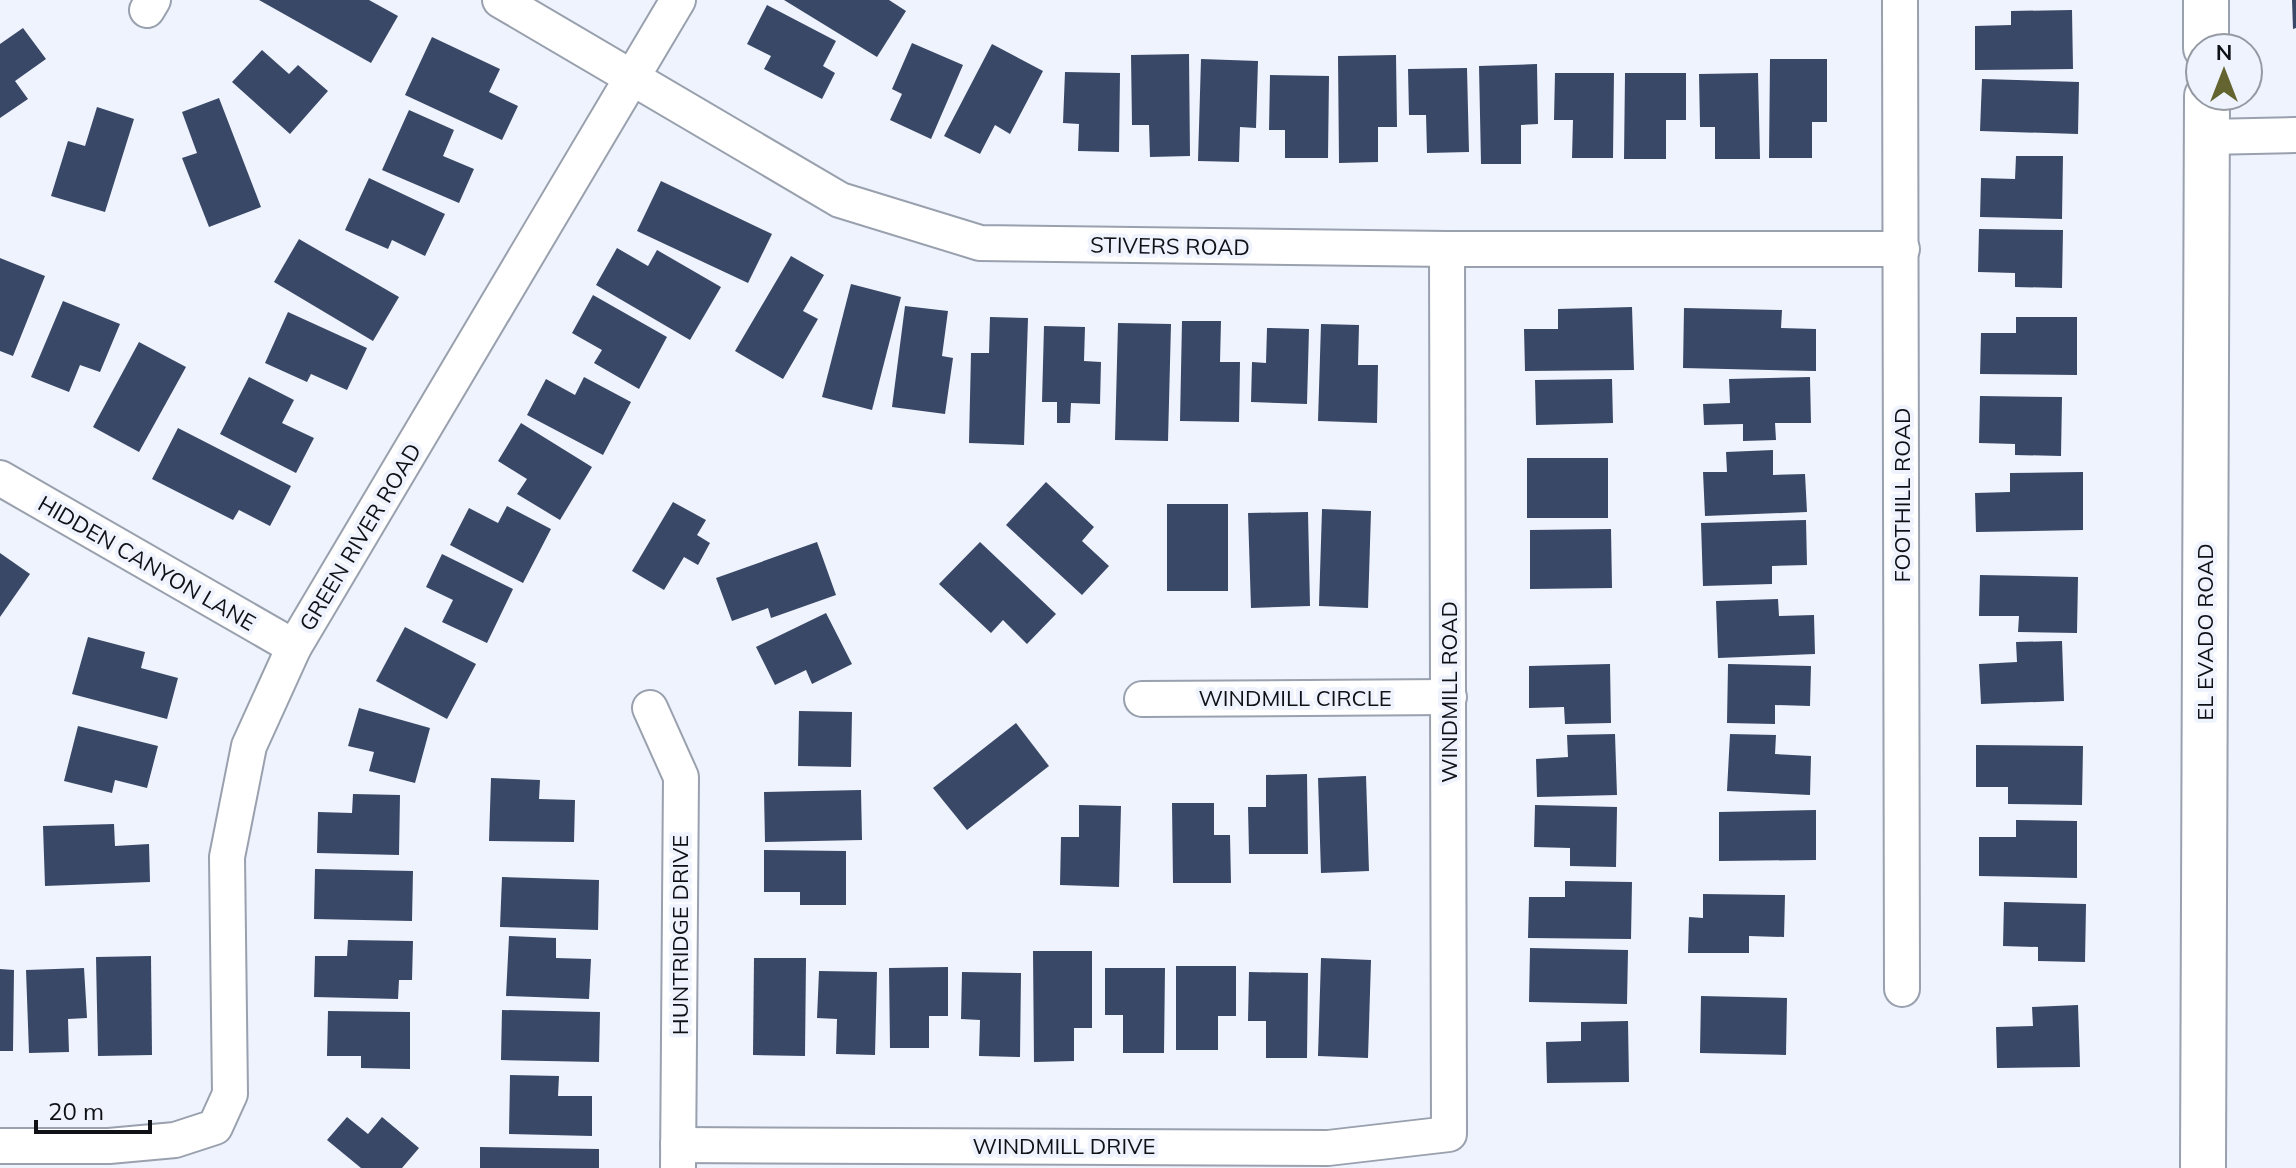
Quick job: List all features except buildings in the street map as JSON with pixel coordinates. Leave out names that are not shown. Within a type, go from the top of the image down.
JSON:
[{"type":"main road","points":[[2206,0],[2206,32]]},
{"type":"main road","name":"EL EVADO ROAD","points":[[2203,1168],[2207,116]]},
{"type":"street","name":"STIVERS ROAD","points":[[500,0],[840,200],[980,243],[1447,249],[1902,249]]},
{"type":"street","name":"GREEN RIVER ROAD","points":[[0,1146],[109,1146],[175,1140],[215,1127],[230,1094],[227,857],[249,746],[294,647],[678,0]]},
{"type":"street","name":"FOOTHILL ROAD","points":[[1900,0],[1902,989]]},
{"type":"street","points":[[2207,116],[2296,135]]},
{"type":"street","name":"WINDMILL ROAD","points":[[1447,249],[1449,1134]]},
{"type":"street","name":"HIDDEN CANYON LANE","points":[[0,478],[294,647]]},
{"type":"street","name":"WINDMILL CIRCLE","points":[[1142,699],[1449,697]]},
{"type":"street","name":"HUNTRIDGE DRIVE","points":[[650,708],[681,777],[678,1156]]},
{"type":"street","name":"WINDMILL DRIVE","points":[[678,1156],[1328,1148],[1449,1134]]}]
